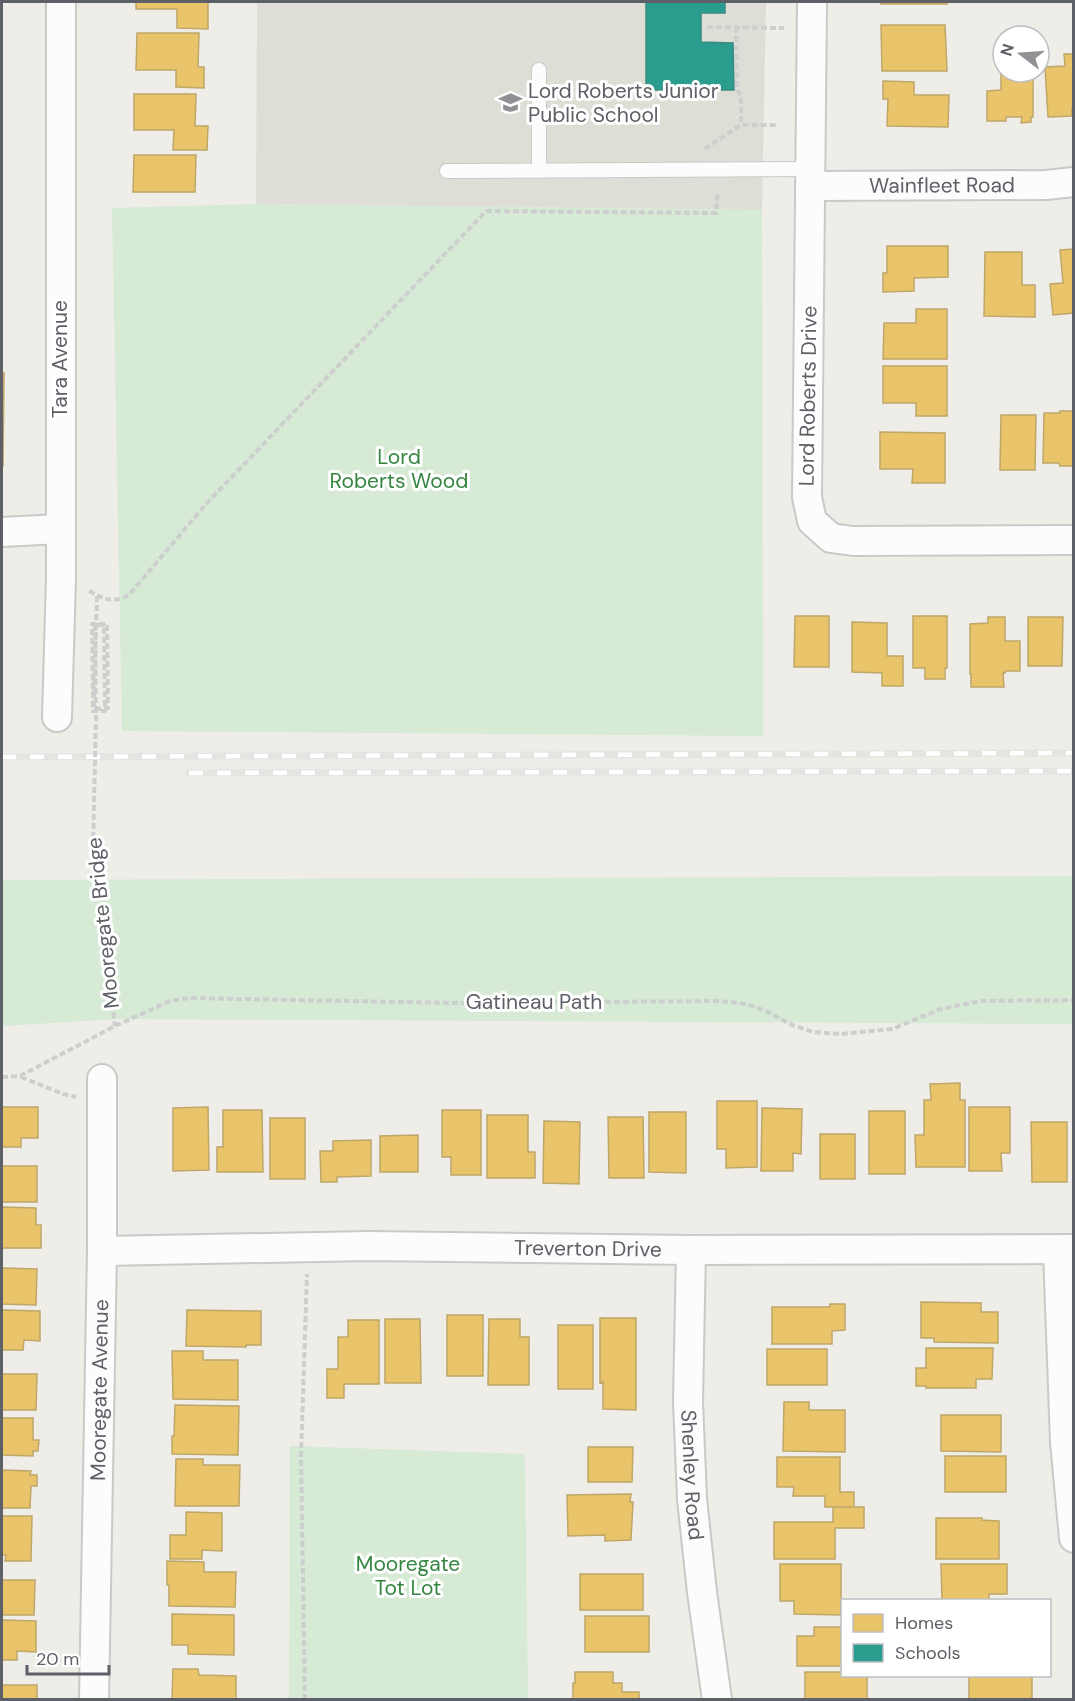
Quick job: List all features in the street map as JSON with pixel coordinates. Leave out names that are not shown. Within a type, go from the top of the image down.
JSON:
[{"type":"street","name":"Tara Avenue","points":[[57,717],[61,578],[61,2]]},
{"type":"street","name":"Lord Roberts Drive","points":[[812,14],[807,497],[812,521],[831,538],[854,541],[1074,540]]},
{"type":"street","name":"Wainfleet Road","points":[[810,177],[1046,184],[1074,182]]},
{"type":"street","points":[[2,532],[60,529]]},
{"type":"street","name":"Mooregate Avenue","points":[[94,1700],[103,1092]]},
{"type":"street","name":"Treverton Drive","points":[[102,1251],[308,1246],[691,1250],[1066,1249]]},
{"type":"street","points":[[1066,1249],[1065,1442],[1074,1538]]},
{"type":"street","name":"Shenley Road","points":[[691,1250],[688,1402],[692,1500],[717,1700]]},
{"type":"lane","points":[[539,70],[539,171]]},
{"type":"lane","points":[[447,171],[810,177]]},
{"type":"path","points":[[706,27],[736,27],[812,14]]},
{"type":"path","points":[[736,27],[737,89],[741,96],[741,125]]},
{"type":"path","name":"Mooregate Bridge","points":[[115,1026],[93,850],[96,715],[96,704],[96,693],[95,625],[104,625],[105,700],[105,711],[99,711],[93,711],[92,624],[107,624],[108,708],[101,708],[94,709],[94,692],[97,596],[109,600],[122,599],[129,595],[206,504],[486,211],[716,213],[717,191],[728,191]]},
{"type":"path","name":"Gatineau Path","points":[[2,1077],[20,1076],[115,1026],[170,1001],[189,998],[455,1003],[719,1001],[746,1004],[813,1032],[841,1034],[892,1029],[941,1009],[981,1001],[1074,1000]]},
{"type":"path","points":[[20,1076],[63,1094],[103,1092]]},
{"type":"path","points":[[305,1700],[301,1456],[308,1246]]},
{"type":"shaded area","name":"Lord Roberts Junior Public School","points":[[257,2],[766,2],[762,210],[256,204]]},
{"type":"green space","name":"Lord Roberts Wood","points":[[256,204],[762,210],[763,736],[122,731],[112,208]]},
{"type":"green space","points":[[1073,876],[1073,1024],[118,1019],[2,1026],[2,880]]},
{"type":"green space","name":"Mooregate Tot Lot","points":[[290,1446],[525,1454],[528,1699],[289,1699]]},
{"type":"building: Homes","points":[[136,2],[208,2],[208,29],[177,28],[177,9],[136,9]]},
{"type":"building: Homes","points":[[881,2],[947,2],[947,4],[881,4]]},
{"type":"building: Homes","points":[[881,25],[945,25],[947,71],[882,71]]},
{"type":"building: Homes","points":[[137,33],[199,33],[198,67],[204,67],[204,88],[176,87],[176,70],[136,70]]},
{"type":"building: Homes","points":[[1064,54],[1074,54],[1072,116],[1048,117],[1046,84],[1051,84],[1051,67],[1065,66]]},
{"type":"building: Homes","points":[[883,81],[914,82],[914,95],[949,95],[948,127],[887,126],[888,99],[883,99]]},
{"type":"building: Homes","points":[[1001,84],[1033,84],[1031,122],[1021,123],[1022,117],[1006,117],[1006,121],[987,121],[987,91],[1001,90]]},
{"type":"building: Homes","points":[[134,94],[196,94],[195,126],[208,126],[207,150],[173,150],[174,130],[134,130]]},
{"type":"building: Homes","points":[[134,155],[196,155],[195,192],[133,192]]},
{"type":"building: Homes","points":[[887,246],[948,246],[948,277],[914,278],[914,291],[883,292],[883,273],[887,273]]},
{"type":"building: Homes","points":[[1074,249],[1074,313],[1053,315],[1050,284],[1063,283],[1060,250]]},
{"type":"building: Homes","points":[[985,252],[1022,252],[1022,285],[1035,285],[1035,317],[984,316]]},
{"type":"building: Homes","points":[[916,309],[947,309],[947,359],[883,359],[884,323],[916,323]]},
{"type":"building: Homes","points":[[883,366],[947,366],[947,416],[916,416],[916,403],[883,403]]},
{"type":"building: Homes","points":[[2,373],[4,373],[3,466],[2,466]]},
{"type":"building: Homes","points":[[1060,411],[1074,411],[1074,466],[1043,463],[1044,413],[1060,413]]},
{"type":"building: Homes","points":[[1001,415],[1036,415],[1035,470],[1000,470]]},
{"type":"building: Homes","points":[[880,432],[945,433],[945,483],[912,483],[913,469],[880,469]]},
{"type":"building: Homes","points":[[795,616],[829,616],[829,667],[794,667]]},
{"type":"building: Homes","points":[[913,616],[947,616],[945,679],[925,679],[925,668],[913,668]]},
{"type":"building: Homes","points":[[988,617],[1005,617],[1005,641],[1020,641],[1020,671],[1003,673],[1004,687],[971,687],[970,624],[988,623]]},
{"type":"building: Homes","points":[[1028,617],[1063,617],[1062,666],[1028,666]]},
{"type":"building: Homes","points":[[852,622],[887,623],[887,656],[903,656],[903,686],[882,686],[882,673],[852,672]]},
{"type":"building: Homes","points":[[960,1083],[960,1100],[965,1100],[965,1167],[916,1167],[915,1135],[924,1135],[924,1100],[931,1100],[930,1084]]},
{"type":"building: Homes","points":[[717,1101],[757,1101],[757,1167],[726,1168],[726,1149],[717,1149]]},
{"type":"building: Homes","points":[[2,1107],[38,1107],[38,1138],[21,1138],[21,1147],[2,1147]]},
{"type":"building: Homes","points":[[208,1107],[209,1170],[173,1171],[173,1108]]},
{"type":"building: Homes","points":[[969,1107],[1010,1107],[1010,1153],[1001,1153],[1002,1171],[969,1171]]},
{"type":"building: Homes","points":[[762,1108],[802,1109],[801,1154],[793,1153],[793,1171],[761,1171]]},
{"type":"building: Homes","points":[[223,1110],[262,1110],[263,1172],[217,1172],[217,1147],[223,1147]]},
{"type":"building: Homes","points":[[442,1110],[481,1110],[481,1175],[451,1175],[451,1157],[442,1157]]},
{"type":"building: Homes","points":[[869,1111],[905,1111],[905,1174],[869,1174]]},
{"type":"building: Homes","points":[[649,1112],[686,1112],[686,1173],[649,1172]]},
{"type":"building: Homes","points":[[487,1115],[528,1115],[528,1152],[535,1152],[535,1178],[487,1178]]},
{"type":"building: Homes","points":[[608,1117],[643,1117],[644,1178],[609,1178]]},
{"type":"building: Homes","points":[[270,1118],[305,1118],[305,1179],[270,1179]]},
{"type":"building: Homes","points":[[544,1121],[580,1122],[579,1184],[543,1183]]},
{"type":"building: Homes","points":[[1031,1122],[1067,1122],[1067,1182],[1032,1182]]},
{"type":"building: Homes","points":[[820,1134],[855,1134],[855,1179],[820,1179]]},
{"type":"building: Homes","points":[[418,1135],[418,1172],[380,1172],[380,1136]]},
{"type":"building: Homes","points":[[371,1140],[371,1176],[337,1177],[337,1182],[321,1182],[320,1151],[333,1151],[333,1141]]},
{"type":"building: Homes","points":[[2,1166],[37,1166],[37,1202],[2,1202]]},
{"type":"building: Homes","points":[[2,1207],[36,1208],[36,1225],[41,1225],[41,1248],[2,1248]]},
{"type":"building: Homes","points":[[2,1268],[37,1269],[36,1305],[2,1304]]},
{"type":"building: Homes","points":[[921,1302],[981,1303],[981,1312],[998,1312],[998,1343],[934,1342],[934,1338],[921,1338]]},
{"type":"building: Homes","points":[[830,1304],[845,1304],[845,1330],[832,1331],[832,1344],[772,1344],[772,1307],[830,1307]]},
{"type":"building: Homes","points":[[2,1310],[40,1311],[40,1341],[24,1340],[23,1350],[2,1350]]},
{"type":"building: Homes","points":[[187,1310],[261,1311],[261,1345],[186,1346]]},
{"type":"building: Homes","points":[[447,1315],[483,1315],[483,1376],[447,1376]]},
{"type":"building: Homes","points":[[600,1318],[636,1318],[636,1410],[603,1409],[603,1382],[600,1383]]},
{"type":"building: Homes","points":[[385,1319],[420,1319],[421,1383],[385,1383]]},
{"type":"building: Homes","points":[[489,1319],[520,1319],[520,1337],[529,1337],[529,1385],[488,1385]]},
{"type":"building: Homes","points":[[348,1320],[379,1320],[379,1384],[344,1384],[344,1398],[327,1398],[327,1369],[338,1369],[338,1337],[348,1337]]},
{"type":"building: Homes","points":[[558,1325],[593,1325],[593,1389],[558,1389]]},
{"type":"building: Homes","points":[[926,1348],[993,1348],[992,1379],[976,1379],[976,1388],[916,1386],[916,1368],[926,1368]]},
{"type":"building: Homes","points":[[767,1349],[827,1349],[827,1385],[767,1385]]},
{"type":"building: Homes","points":[[172,1351],[203,1351],[203,1360],[238,1360],[238,1400],[173,1399]]},
{"type":"building: Homes","points":[[2,1374],[37,1374],[36,1410],[2,1410]]},
{"type":"building: Homes","points":[[784,1402],[809,1402],[809,1410],[845,1410],[845,1452],[783,1451]]},
{"type":"building: Homes","points":[[175,1405],[239,1406],[238,1455],[172,1454]]},
{"type":"building: Homes","points":[[941,1415],[1001,1415],[1001,1452],[941,1451]]},
{"type":"building: Homes","points":[[2,1418],[33,1418],[33,1440],[39,1440],[38,1451],[33,1451],[33,1456],[2,1455]]},
{"type":"building: Homes","points":[[588,1447],[633,1447],[632,1482],[588,1482]]},
{"type":"building: Homes","points":[[945,1456],[1006,1456],[1006,1492],[945,1492]]},
{"type":"building: Homes","points":[[777,1457],[840,1457],[840,1492],[854,1492],[854,1507],[825,1507],[825,1496],[793,1496],[794,1487],[777,1487]]},
{"type":"building: Homes","points":[[176,1459],[203,1459],[203,1465],[240,1465],[239,1506],[175,1506]]},
{"type":"building: Homes","points":[[2,1470],[31,1471],[30,1475],[37,1475],[37,1486],[31,1486],[30,1508],[2,1508]]},
{"type":"building: Homes","points":[[631,1494],[630,1502],[633,1502],[631,1540],[605,1541],[605,1535],[568,1536],[567,1495]]},
{"type":"building: Homes","points":[[833,1507],[864,1507],[864,1528],[835,1528],[835,1559],[774,1559],[774,1522],[833,1522]]},
{"type":"building: Homes","points":[[186,1512],[222,1513],[222,1551],[202,1550],[202,1559],[170,1559],[170,1535],[186,1535]]},
{"type":"building: Homes","points":[[2,1516],[32,1516],[31,1561],[5,1561],[6,1555],[2,1555]]},
{"type":"building: Homes","points":[[936,1518],[982,1518],[982,1520],[999,1521],[999,1559],[936,1559]]},
{"type":"building: Homes","points":[[167,1561],[204,1562],[204,1572],[236,1572],[235,1607],[169,1606]]},
{"type":"building: Homes","points":[[780,1564],[841,1564],[841,1615],[794,1614],[794,1601],[780,1601]]},
{"type":"building: Homes","points":[[941,1564],[1007,1564],[1007,1594],[989,1594],[989,1599],[942,1599]]},
{"type":"building: Homes","points":[[580,1574],[643,1574],[643,1610],[580,1610]]},
{"type":"building: Homes","points":[[2,1580],[35,1580],[34,1615],[2,1615]]},
{"type":"building: Homes","points":[[172,1614],[234,1615],[234,1655],[188,1654],[188,1645],[172,1645]]},
{"type":"building: Homes","points":[[585,1616],[649,1616],[649,1652],[585,1652]]},
{"type":"building: Homes","points":[[2,1620],[36,1621],[36,1652],[17,1651],[17,1660],[2,1660]]},
{"type":"building: Homes","points":[[814,1627],[841,1627],[841,1666],[797,1666],[797,1636],[814,1636]]},
{"type":"building: Homes","points":[[173,1669],[198,1669],[199,1675],[236,1676],[236,1700],[172,1700]]},
{"type":"building: Homes","points":[[575,1672],[613,1672],[613,1683],[622,1683],[622,1692],[639,1692],[639,1700],[573,1700]]},
{"type":"building: Homes","points":[[805,1672],[841,1672],[841,1677],[867,1677],[867,1700],[805,1700]]},
{"type":"building: Homes","points":[[969,1677],[1032,1677],[1032,1700],[969,1700]]},
{"type":"building: Homes","points":[[2,1685],[37,1685],[37,1700],[2,1700]]},
{"type":"building: Schools","points":[[646,2],[725,2],[725,13],[701,13],[701,42],[733,43],[734,90],[646,90]]},
{"type":"railway","points":[[2,757],[1074,753]]},
{"type":"railway","points":[[189,773],[1074,771]]},
{"type":"place","name":"Lord Roberts Junior Public School","points":[[510,103]]}]
